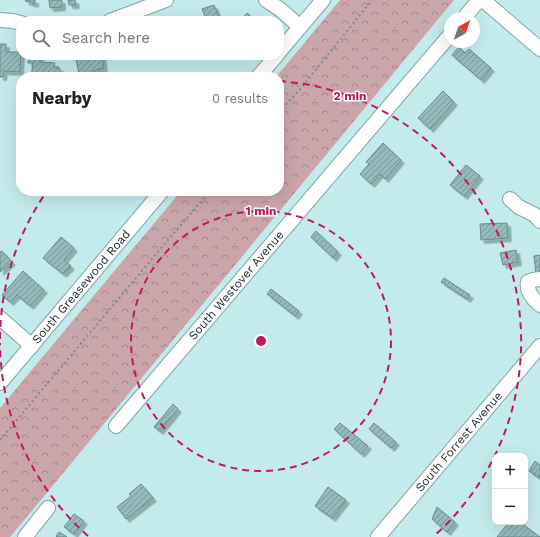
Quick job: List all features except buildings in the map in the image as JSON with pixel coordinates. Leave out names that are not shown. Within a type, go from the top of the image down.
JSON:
[{"type":"street","points":[[123,16],[166,0]]},
{"type":"street","points":[[266,0],[281,10],[300,27]]},
{"type":"street","points":[[284,46],[323,0]]},
{"type":"street","points":[[469,12],[479,0]]},
{"type":"street","points":[[483,0],[540,49]]},
{"type":"street","points":[[0,20],[16,22]]},
{"type":"street","name":"South Westover Avenue","points":[[116,426],[444,42]]},
{"type":"street","points":[[262,72],[273,60]]},
{"type":"street","name":"South Greasewood Road","points":[[0,383],[158,196]]},
{"type":"street","points":[[510,199],[519,207],[535,215],[540,221]]},
{"type":"street","points":[[540,279],[528,282],[527,287],[533,299],[540,305]]},
{"type":"street","points":[[0,318],[32,346]]},
{"type":"street","name":"South Forrest Avenue","points":[[378,537],[540,346]]},
{"type":"street","points":[[25,537],[48,508]]},
{"type":"path","points":[[284,107],[301,88],[372,0]]},
{"type":"path","points":[[0,440],[206,196]]},
{"type":"green space","points":[[340,0],[454,0],[10,537],[0,537],[0,408],[177,196],[284,196],[284,72],[280,72]]}]
